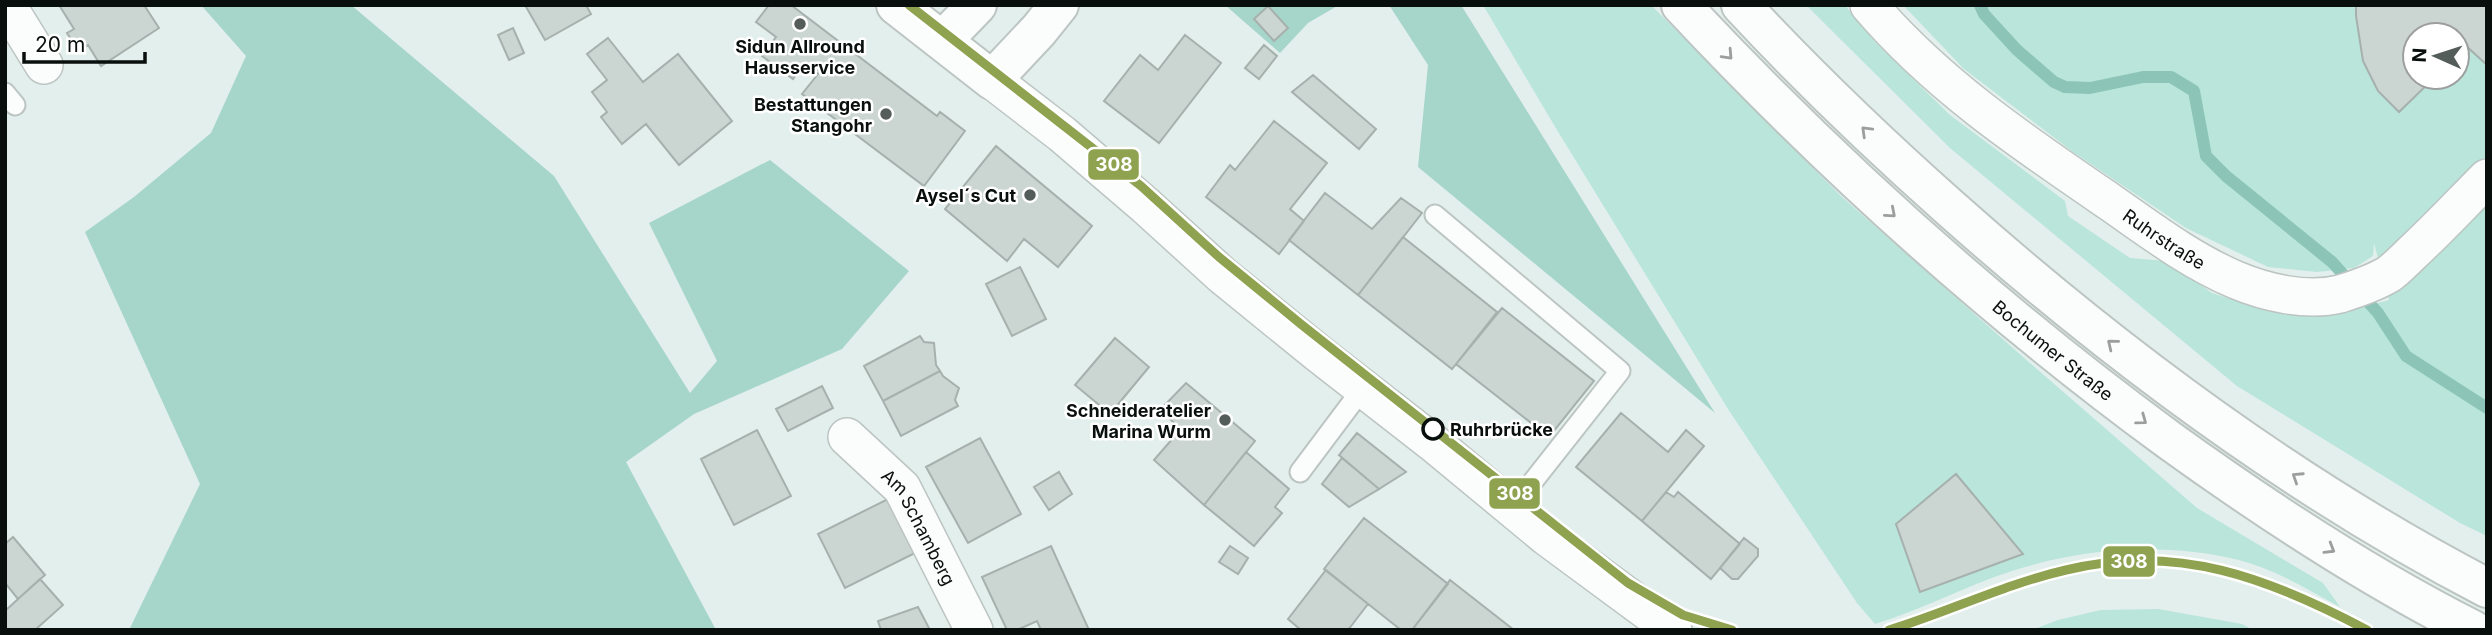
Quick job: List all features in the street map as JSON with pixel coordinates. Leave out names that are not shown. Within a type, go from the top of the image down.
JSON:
[{"type":"main road","points":[[896,5],[992,80],[1059,5]]},
{"type":"main road","points":[[942,41],[977,5]]},
{"type":"main road","name":"Bochumer Straße","points":[[1681,5],[1750,78],[1866,190],[2055,354],[2218,475],[2322,545],[2473,630]]},
{"type":"main road","points":[[1741,5],[1885,150],[2011,262],[2140,366],[2242,441],[2329,498],[2474,581]]},
{"type":"street","name":"Ruhrstraße","points":[[1869,5],[1883,22],[1957,92],[2050,161],[2186,253],[2235,279],[2273,292],[2309,297],[2355,288],[2390,273],[2433,234],[2487,177]]},
{"type":"street","points":[[10,21],[44,65]]},
{"type":"street","points":[[992,80],[1062,134],[1223,276],[1556,544],[1673,630]]},
{"type":"street","name":"Am Schamberg","points":[[847,437],[902,488],[974,630]]},
{"type":"lane","points":[[1435,215],[1620,371],[1512,508]]},
{"type":"lane","points":[[1300,472],[1363,388]]},
{"type":"green space","points":[[201,5],[351,5],[554,176],[690,393],[717,361],[649,223],[770,160],[909,271],[842,349],[694,414],[626,462],[716,630],[129,630],[200,484],[85,232],[134,197],[211,133],[246,56]]},
{"type":"green space","points":[[1225,5],[1339,5],[1308,23],[1280,53]]},
{"type":"green space","points":[[1389,5],[1461,5],[1715,413],[1418,167],[1428,65]]},
{"type":"green space","points":[[1483,5],[1651,5],[1842,197],[2031,364],[2197,508],[2323,583],[2340,607],[2291,581],[2239,560],[2176,550],[2144,549],[2081,555],[2019,569],[1875,624],[1857,603],[1728,409]]},
{"type":"green space","points":[[1806,5],[1845,5],[1874,41],[1950,115],[2065,201],[2068,216],[2130,258],[2166,261],[2212,293],[2270,312],[2334,315],[2389,300],[2374,243],[2373,256],[2354,268],[2317,272],[2268,267],[2186,228],[2073,152],[1964,69],[1903,5],[2487,5],[2487,536],[2460,523],[2237,386],[1950,148]]},
{"type":"green space","points":[[2158,609],[2242,624],[2253,630],[2032,630],[2058,620],[2101,610]]},
{"type":"building","points":[[59,5],[144,5],[159,28],[101,66],[88,45],[79,51],[67,33],[74,29]]},
{"type":"building","points":[[525,5],[586,5],[591,14],[545,40]]},
{"type":"building","points":[[769,5],[791,5],[937,116],[940,112],[965,131],[924,186],[802,94],[818,74],[804,63],[793,79],[762,56],[776,37],[756,22]]},
{"type":"building","points":[[2356,5],[2487,5],[2487,65],[2471,51],[2471,21],[2401,21],[2401,91],[2421,91],[2399,112],[2378,91],[2363,61]]},
{"type":"building","points":[[1268,6],[1288,28],[1274,41],[1254,19]]},
{"type":"building","points":[[513,28],[524,53],[509,60],[498,35]]},
{"type":"building","points":[[1185,35],[1221,63],[1159,143],[1104,101],[1140,55],[1158,70]]},
{"type":"building","points":[[608,38],[643,82],[678,54],[732,121],[679,165],[646,124],[622,144],[601,117],[607,112],[592,92],[607,80],[587,54]]},
{"type":"building","points":[[1264,45],[1277,56],[1259,79],[1245,68]]},
{"type":"building","points":[[1313,75],[1376,129],[1359,149],[1292,92]]},
{"type":"building","points":[[1274,121],[1327,163],[1290,209],[1304,221],[1279,254],[1206,197],[1230,165],[1235,170]]},
{"type":"building","points":[[996,146],[1092,226],[1058,267],[1024,239],[1007,261],[945,209]]},
{"type":"building","points":[[1325,193],[1372,229],[1401,198],[1422,213],[1358,295],[1289,240]]},
{"type":"building","points":[[1403,237],[1497,312],[1452,369],[1358,295]]},
{"type":"building","points":[[1020,267],[1046,319],[1012,336],[986,284]]},
{"type":"building","points":[[1502,308],[1594,381],[1549,437],[1456,364]]},
{"type":"building","points":[[920,336],[924,342],[934,343],[936,365],[940,371],[883,401],[864,366]]},
{"type":"building","points":[[1115,338],[1149,367],[1110,414],[1075,385]]},
{"type":"building","points":[[940,371],[959,388],[955,400],[958,406],[901,436],[883,401]]},
{"type":"building","points":[[1186,383],[1255,441],[1204,505],[1154,460],[1181,429],[1160,410]]},
{"type":"building","points":[[822,386],[833,408],[788,431],[776,409]]},
{"type":"building","points":[[1621,413],[1668,452],[1686,430],[1704,446],[1642,521],[1576,467]]},
{"type":"building","points":[[757,430],[791,496],[734,525],[701,459]]},
{"type":"building","points":[[1357,433],[1406,472],[1379,489],[1339,455]]},
{"type":"building","points":[[980,438],[1021,514],[968,543],[926,467]]},
{"type":"building","points":[[1246,452],[1289,489],[1275,507],[1282,513],[1254,546],[1204,505]]},
{"type":"building","points":[[1342,458],[1379,489],[1349,507],[1322,484]]},
{"type":"building","points":[[1059,472],[1072,494],[1049,510],[1034,487]]},
{"type":"building","points":[[1956,474],[2023,554],[1920,592],[1896,524]]},
{"type":"building","points":[[1666,492],[1674,497],[1678,492],[1740,544],[1711,579],[1642,521]]},
{"type":"building","points":[[892,497],[919,551],[845,588],[818,534]]},
{"type":"building","points":[[1364,518],[1448,584],[1412,630],[1401,630],[1324,569]]},
{"type":"building","points":[[13,537],[45,575],[18,599],[5,583],[5,544]]},
{"type":"building","points":[[1744,538],[1758,549],[1758,556],[1738,579],[1732,579],[1720,568]]},
{"type":"building","points":[[1051,546],[1089,630],[1041,630],[1037,621],[1017,630],[1007,630],[982,577]]},
{"type":"building","points":[[1230,546],[1248,558],[1238,574],[1219,562]]},
{"type":"building","points":[[1326,570],[1368,604],[1348,630],[1301,630],[1288,619]]},
{"type":"building","points":[[40,579],[63,605],[35,630],[5,630],[5,611]]},
{"type":"building","points":[[1450,580],[1514,630],[1412,630]]},
{"type":"building","points":[[918,607],[930,630],[881,630],[878,621]]},
{"type":"waterway","points":[[1980,5],[1984,14],[2017,50],[2054,82],[2065,87],[2090,88],[2143,77],[2171,77],[2194,91],[2206,156],[2226,176],[2332,262],[2378,313],[2406,356],[2487,408]]},
{"type":"transit line","name":"308","points":[[909,5],[1141,186],[1219,257],[1302,325],[1628,583],[1683,615],[1732,630]]},
{"type":"transit line","name":"308","points":[[1889,630],[2043,576],[2107,563],[2146,561],[2185,563],[2258,581],[2331,611],[2367,630]]},
{"type":"place","name":"Sidun Allround Hausservice","points":[[800,24]]},
{"type":"place","name":"Bestattungen Stangohr","points":[[886,114]]},
{"type":"place","name":"Aysel´s Cut","points":[[1030,195]]},
{"type":"place","name":"Schneideratelier Marina Wurm","points":[[1225,420]]},
{"type":"place","name":"Ruhrbrücke","points":[[1433,429]]}]
